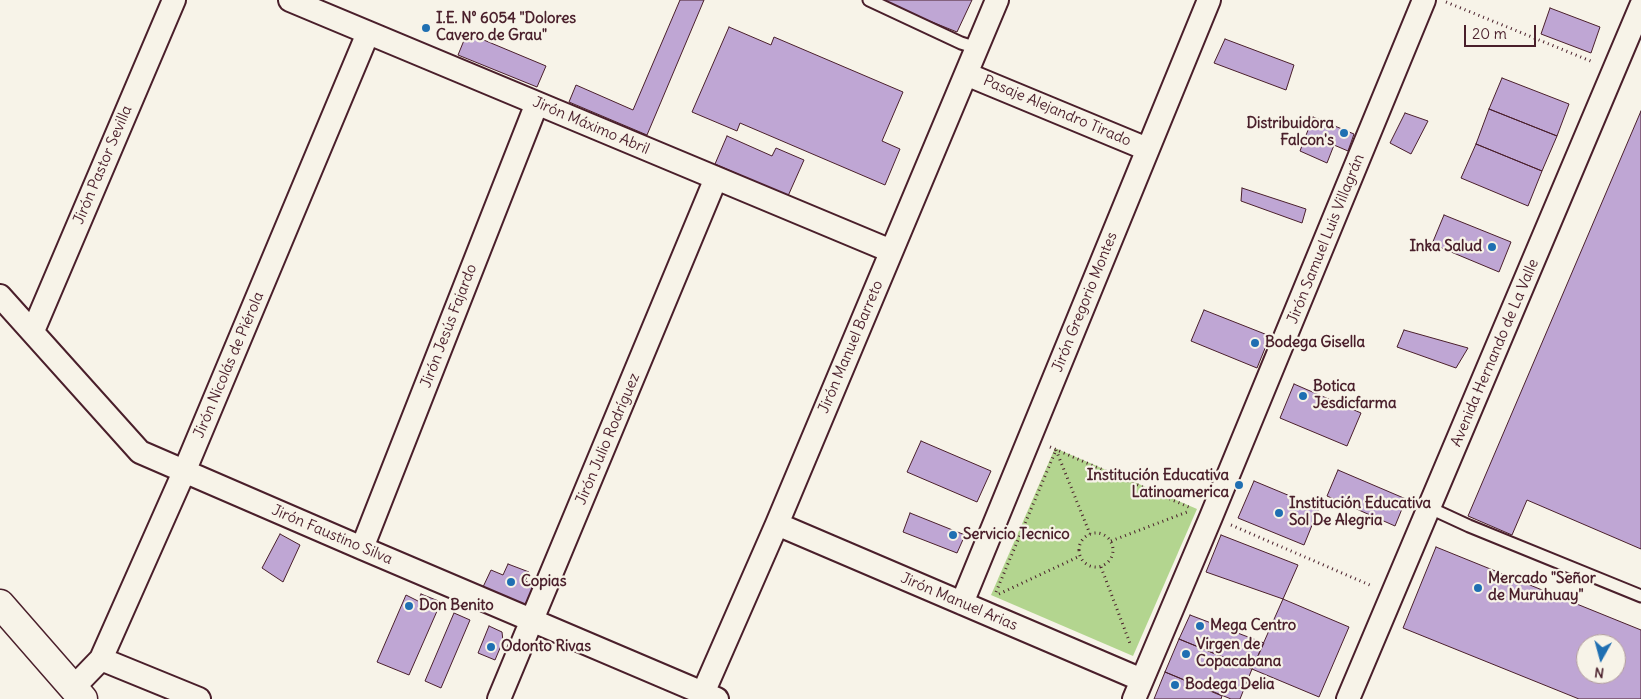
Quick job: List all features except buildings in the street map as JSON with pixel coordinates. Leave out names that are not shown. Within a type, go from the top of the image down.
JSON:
[{"type":"main road","points":[[0,604],[78,694]]},
{"type":"street","name":"Jirón Pastor Sevilla","points":[[33,331],[174,0]]},
{"type":"street","name":"Jirón Máximo Abril","points":[[290,0],[891,251]]},
{"type":"street","name":"Jirón Manuel Barreto","points":[[710,696],[777,524],[998,0]]},
{"type":"street","name":"Jirón Gregorio Montes","points":[[962,603],[1208,0]]},
{"type":"street","name":"Jirón Samuel Luis Villagrán","points":[[1138,690],[1424,0]]},
{"type":"street","name":"Avenida Hernando de La Valle","points":[[1348,699],[1641,6]]},
{"type":"street","name":"Jirón Nicolás de Piérola","points":[[78,694],[101,659],[184,472],[368,33]]},
{"type":"street","name":"Pasaje Alejandro Tirado","points":[[966,74],[1147,149]]},
{"type":"street","name":"Jirón Jesús Fajardo","points":[[362,548],[537,103]]},
{"type":"street","name":"Jirón Julio Rodríguez","points":[[499,699],[716,178]]},
{"type":"street","name":"Jirón Faustino Silva","points":[[0,296],[140,452],[710,696]]},
{"type":"street","name":"Jirón Manuel Arias","points":[[777,524],[962,603],[1138,690]]},
{"type":"street","points":[[101,659],[199,699]]},
{"type":"lane","points":[[869,0],[961,43],[977,48]]},
{"type":"lane","points":[[1430,508],[1469,526],[1641,596]]},
{"type":"path","points":[[1440,0],[1614,70]]},
{"type":"path","points":[[995,596],[1056,450],[1090,534]]},
{"type":"path","points":[[1111,542],[1194,510]]},
{"type":"path","points":[[1098,533],[1105,536],[1111,542],[1113,549],[1112,557],[1108,563],[1101,567],[1093,567],[1086,564],[1078,552],[1084,538],[1090,534],[1098,533]]},
{"type":"path","points":[[995,596],[1080,556]]},
{"type":"path","points":[[1101,567],[1134,654],[1138,690]]},
{"type":"path","points":[[995,596],[1003,599]]},
{"type":"green space","points":[[1055,448],[1197,509],[1133,656],[991,595]]},
{"type":"place","name":"I.E. N° 6054 \"Dolores Cavero de Grau\"","points":[[426,28]]},
{"type":"place","name":"Distribuidora Falcon's","points":[[1344,133]]},
{"type":"place","name":"Inka Salud","points":[[1492,247]]},
{"type":"place","name":"Bodega Gisella","points":[[1255,343]]},
{"type":"place","name":"Botica Jesdicfarma","points":[[1303,396]]},
{"type":"place","name":"Institución Educativa Latinoamerica","points":[[1239,485]]},
{"type":"place","name":"Institución Educativa Sol De Alegria","points":[[1279,513]]},
{"type":"place","name":"Servicio Tecnico","points":[[953,535]]},
{"type":"place","name":"Copias","points":[[511,582]]},
{"type":"place","name":"Mercado \"Señor de Muruhuay\"","points":[[1478,588]]},
{"type":"place","name":"Don Benito","points":[[409,606]]},
{"type":"place","name":"Mega Centro","points":[[1200,626]]},
{"type":"place","name":"Odonto Rivas","points":[[491,647]]},
{"type":"place","name":"Virgen de Copacabana","points":[[1186,654]]},
{"type":"place","name":"Bodega Delia","points":[[1175,685]]}]
